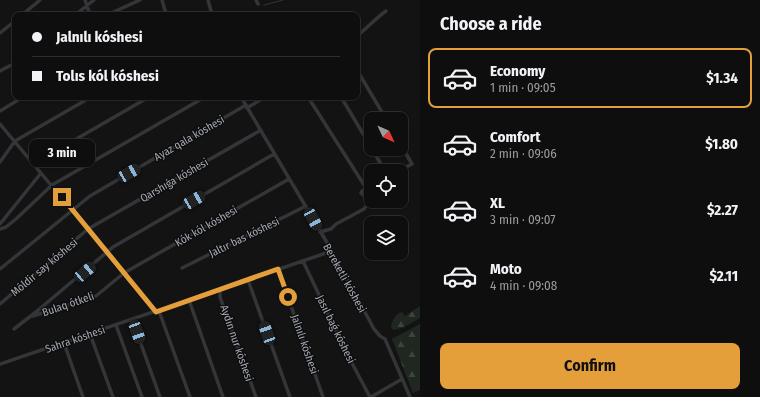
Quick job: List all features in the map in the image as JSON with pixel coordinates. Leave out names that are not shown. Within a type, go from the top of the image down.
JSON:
[{"type":"street","points":[[26,12],[40,0]]},
{"type":"street","points":[[85,0],[89,12]]},
{"type":"street","points":[[79,12],[94,0]]},
{"type":"street","points":[[114,12],[140,0]]},
{"type":"street","points":[[162,0],[164,12]]},
{"type":"street","points":[[208,0],[212,12]]},
{"type":"street","points":[[360,34],[373,20],[386,11]]},
{"type":"street","points":[[0,33],[12,23]]},
{"type":"street","points":[[0,71],[12,65]]},
{"type":"street","points":[[360,75],[382,112]]},
{"type":"street","points":[[0,111],[18,100]]},
{"type":"street","points":[[0,162],[15,141],[86,100]]},
{"type":"street","points":[[34,164],[144,100]]},
{"type":"street","points":[[0,229],[6,227],[16,219],[52,185],[200,100]]},
{"type":"street","name":"Bereketli kóshesi","points":[[243,100],[332,251],[374,329],[385,339],[410,397]]},
{"type":"street","name":"Ayaz qala kóshesi","points":[[0,269],[90,196],[259,100]]},
{"type":"street","points":[[310,100],[364,185]]},
{"type":"street","points":[[343,100],[364,135]]},
{"type":"street","points":[[0,124],[157,311],[190,397]]},
{"type":"street","name":"Qarshıǵa kóshesi","points":[[88,229],[261,130]]},
{"type":"street","points":[[14,329],[113,247],[274,154]]},
{"type":"street","points":[[407,156],[412,164],[408,166]]},
{"type":"street","points":[[0,224],[41,173]]},
{"type":"street","name":"Kók kól kóshesi","points":[[124,273],[289,179]]},
{"type":"street","name":"Jaltır bas kóshesi","points":[[182,268],[306,206]]},
{"type":"street","points":[[320,232],[331,229],[336,224],[365,208]]},
{"type":"street","name":"Móldir say kóshesi","points":[[0,304],[88,229]]},
{"type":"street","name":"Sahra kóshesi","points":[[0,364],[332,251]]},
{"type":"street","name":"Jasıl baǵ kóshesi","points":[[303,261],[342,345],[370,397]]},
{"type":"street","name":"Jalnılı kóshesi","points":[[278,269],[323,397]]},
{"type":"street","name":"Bulaq ótkeli","points":[[30,317],[96,296],[124,273]]},
{"type":"street","points":[[248,280],[290,397]]},
{"type":"street","name":"Aydın nur kóshesi","points":[[220,290],[220,297],[256,397]]},
{"type":"street","points":[[189,300],[223,397]]},
{"type":"street","points":[[132,320],[160,397]]},
{"type":"street","points":[[116,325],[142,397]]},
{"type":"street","points":[[90,334],[113,397]]},
{"type":"street","points":[[64,343],[83,397]]},
{"type":"street","points":[[370,397],[402,379]]},
{"type":"green space","points":[[420,306],[420,318],[404,327],[394,330],[391,328],[397,315],[402,312],[405,316]]},
{"type":"green space","points":[[420,324],[420,390],[413,393],[392,339]]},
{"type":"waterway","points":[[264,5],[283,0]]},
{"type":"route","points":[[62,197],[156,312],[278,269],[284,282],[288,297]]}]
